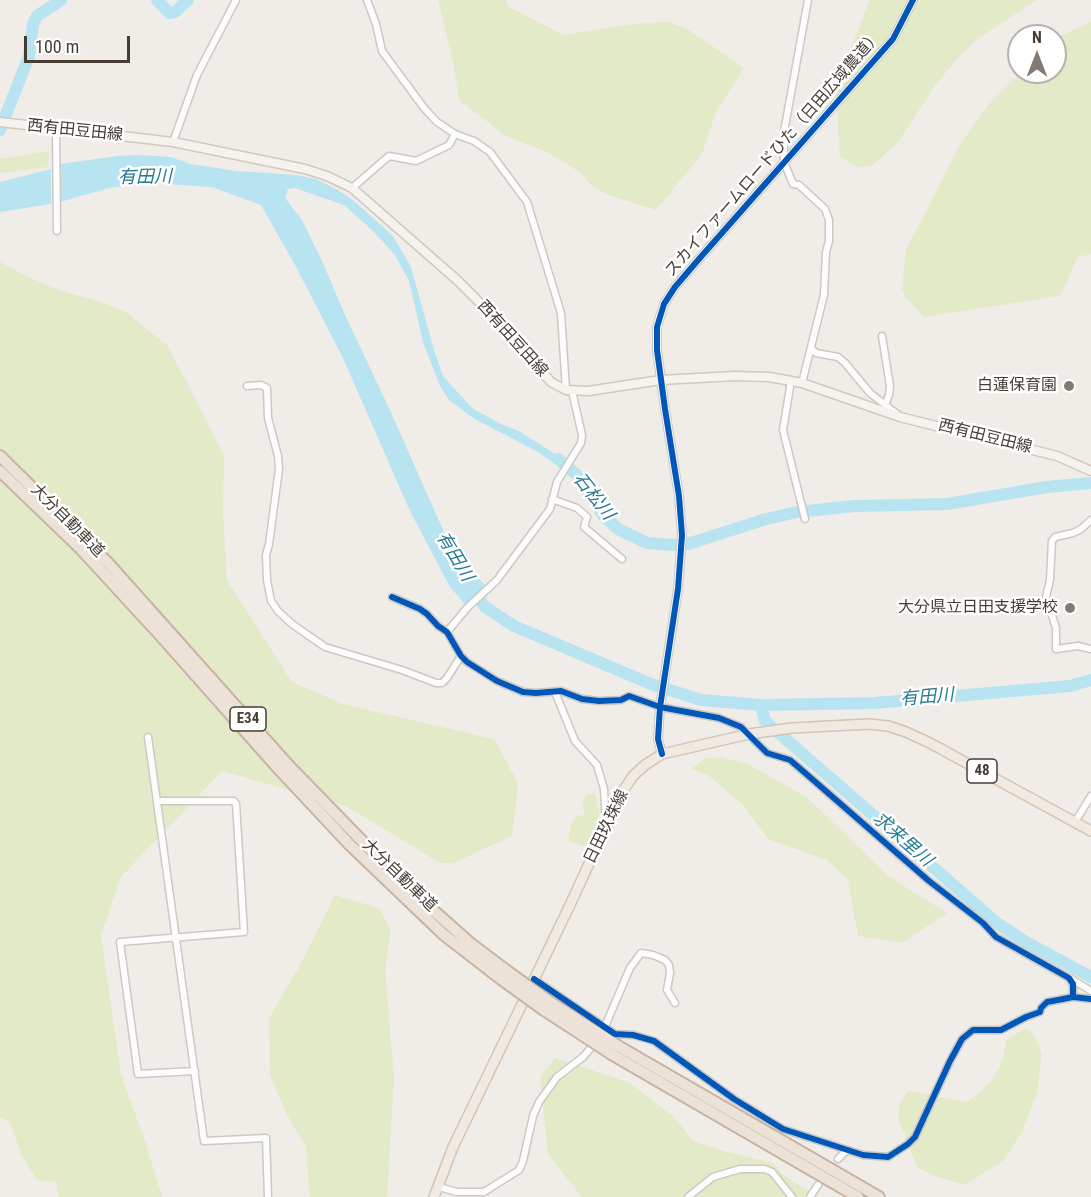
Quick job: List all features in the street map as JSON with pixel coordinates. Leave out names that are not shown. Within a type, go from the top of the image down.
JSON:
[{"type":"highway","name":"大分自動車道","points":[[0,456],[108,563],[290,766],[359,838],[504,975]]},
{"type":"highway","name":"大分自動車道","points":[[0,471],[81,549],[350,845],[443,934],[504,975],[550,1002],[616,1050],[858,1197]]},
{"type":"highway","name":"大分自動車道","points":[[616,1050],[879,1197]]},
{"type":"main road","name":"西有田豆田線","points":[[0,122],[173,142],[305,169],[327,176],[352,188],[458,280],[546,377],[569,391],[588,391],[661,380],[735,376],[769,377],[802,383],[900,417],[1046,453],[1091,471]]},
{"type":"main road","name":"日田玖珠線","points":[[434,1197],[453,1147],[621,794],[633,776],[662,754],[763,732],[830,725],[888,726],[922,739],[1091,831]]},
{"type":"street","points":[[173,142],[197,75],[236,0]]},
{"type":"street","points":[[367,0],[376,24],[382,51],[424,108],[437,122],[490,152],[527,202],[561,313],[569,391],[582,435],[580,443],[561,473],[550,509],[497,580],[467,608],[447,632]]},
{"type":"street","points":[[802,383],[824,295],[830,220],[825,209],[799,185],[793,184],[784,162],[784,132],[807,0]]},
{"type":"street","name":"スカイファームロードひた（日田広域農道）","points":[[662,754],[658,740],[660,707],[678,589],[682,535],[679,496],[657,350],[657,327],[664,304],[675,287],[893,39],[913,0]]},
{"type":"street","points":[[56,129],[57,231]]},
{"type":"street","points":[[352,188],[389,156],[416,161],[449,146],[455,134]]},
{"type":"street","points":[[882,336],[890,386],[885,405]]},
{"type":"street","points":[[812,349],[838,357],[870,393],[900,417]]},
{"type":"street","points":[[791,381],[783,430],[805,519]]},
{"type":"street","points":[[248,386],[261,385],[267,388],[268,418],[278,456],[279,469],[266,555],[271,601],[278,611],[292,624],[325,647],[402,670],[436,683],[442,683],[447,678],[461,656]]},
{"type":"street","points":[[552,499],[577,508],[587,517],[584,526],[622,559]]},
{"type":"street","points":[[1091,520],[1081,529],[1055,537],[1052,541],[1050,580],[1046,597],[1056,628],[1056,649],[1078,646],[1091,649]]},
{"type":"street","points":[[392,597],[420,609],[447,632],[461,656],[497,681],[523,692],[561,691],[582,699],[599,701],[621,700],[629,696],[660,707],[719,718],[741,727],[767,753],[790,760],[929,881],[939,886],[983,923],[996,937],[1091,991]]},
{"type":"street","points":[[555,692],[575,741],[597,765],[604,789],[606,827]]},
{"type":"street","points":[[148,737],[204,1141],[266,1138],[268,1197]]},
{"type":"street","points":[[1075,822],[1091,796]]},
{"type":"street","points":[[158,801],[234,801],[236,804],[244,932],[120,942],[138,1074],[195,1071]]},
{"type":"street","points":[[439,1186],[457,1192],[484,1192],[519,1170],[532,1116],[539,1102],[557,1077],[583,1057],[605,1028],[630,968],[641,953],[665,960],[669,965],[668,990],[675,1003]]},
{"type":"street","points":[[1070,978],[1073,984],[1073,997]]},
{"type":"street","points":[[534,979],[615,1034],[633,1035],[654,1041],[734,1099],[783,1130],[863,1155],[888,1157],[915,1137],[924,1121],[935,1090],[962,1039],[973,1030],[1001,1030],[1040,1012],[1047,1002],[1073,997],[1091,999]]},
{"type":"street","points":[[838,1159],[847,1150]]},
{"type":"street","points":[[688,1197],[713,1177],[740,1168],[765,1169],[772,1172],[792,1197]]},
{"type":"street","points":[[810,1197],[818,1185]]},
{"type":"green space","points":[[438,0],[505,0],[509,7],[564,35],[632,24],[667,22],[686,28],[744,68],[716,112],[702,154],[656,210],[605,194],[590,184],[581,173],[547,152],[506,136],[459,100],[454,66]]},
{"type":"green space","points":[[870,0],[1037,0],[979,38],[936,84],[898,142],[872,166],[856,167],[840,156],[836,86]]},
{"type":"green space","points":[[1091,22],[1091,254],[1078,257],[1060,296],[923,317],[902,292],[906,250],[961,143],[990,103],[1009,84],[1067,84],[1067,33]]},
{"type":"green space","points":[[49,151],[48,167],[0,173],[0,159]]},
{"type":"green space","points":[[0,262],[30,278],[65,292],[126,312],[168,346],[224,456],[223,513],[227,580],[292,682],[343,704],[494,739],[518,783],[512,836],[453,863],[440,863],[346,806],[222,771],[121,877],[101,936],[121,1075],[162,1197],[59,1197],[56,1182],[38,1181],[22,1156],[10,1123],[0,1117]]},
{"type":"green space","points":[[720,757],[748,764],[808,798],[888,876],[947,913],[902,943],[858,936],[848,880],[827,860],[768,839],[743,805],[709,776],[691,769],[704,759]]},
{"type":"green space","points":[[586,794],[595,794],[599,810],[599,829],[591,848],[568,841],[571,825],[576,816],[585,815],[582,803]]},
{"type":"green space","points":[[335,895],[379,908],[391,931],[385,968],[394,1077],[387,1197],[310,1197],[306,1147],[286,1113],[270,1075],[269,1018],[303,960]]},
{"type":"green space","points":[[1025,1028],[1034,1035],[1042,1053],[1037,1093],[1023,1130],[1003,1161],[965,1185],[932,1175],[917,1167],[898,1118],[900,1104],[908,1091],[967,1102],[985,1088],[995,1076],[1003,1059],[1006,1041]]},
{"type":"green space","points":[[555,1058],[630,1083],[674,1117],[693,1141],[773,1163],[783,1175],[818,1197],[582,1197],[548,1154],[540,1077]]},
{"type":"water","points":[[138,155],[171,157],[190,164],[236,171],[296,175],[316,179],[354,201],[393,236],[411,267],[443,376],[472,408],[519,431],[566,461],[561,468],[538,452],[473,418],[449,400],[440,386],[423,342],[409,281],[395,255],[344,205],[295,188],[288,189],[285,198],[302,220],[322,261],[447,539],[470,570],[487,587],[466,605],[450,587],[410,511],[343,358],[261,205],[212,187],[155,183],[109,188],[60,202],[59,164]]},
{"type":"water","points":[[51,169],[51,204],[0,212],[0,182]]},
{"type":"waterway","points":[[0,130],[29,56],[33,24],[37,16],[61,0]]},
{"type":"waterway","points":[[157,0],[169,13],[175,12],[188,0]]},
{"type":"waterway","name":"石松川","points":[[558,459],[577,475],[603,515],[618,529],[647,543],[672,545],[688,544],[766,519],[797,512],[855,506],[947,504],[1047,487],[1091,483]]},
{"type":"waterway","name":"有田川","points":[[471,587],[485,607],[514,626],[651,684],[701,700],[761,705],[875,703],[1070,686],[1091,680]]},
{"type":"waterway","name":"求来里川","points":[[761,705],[765,721],[997,923],[1026,942],[1091,977]]},
{"type":"cycle path","points":[[662,754],[658,739],[660,707],[678,589],[682,535],[679,496],[657,350],[657,327],[664,304],[699,259],[893,39],[913,0]]},
{"type":"cycle path","points":[[392,597],[427,614],[447,632],[467,662],[497,681],[523,692],[561,691],[582,699],[599,701],[621,700],[629,696],[660,707],[719,718],[741,727],[767,753],[790,760],[929,881],[983,923],[996,937],[1069,978],[1073,984],[1073,997]]},
{"type":"cycle path","points":[[534,979],[615,1034],[633,1035],[654,1041],[734,1099],[783,1129],[863,1155],[888,1157],[915,1137],[950,1061],[962,1039],[973,1030],[1001,1030],[1040,1012],[1047,1002],[1073,997],[1091,999]]},
{"type":"place","name":"白蓮保育園","points":[[1069,386]]},
{"type":"place","name":"大分県立日田支援学校","points":[[1070,608]]}]
